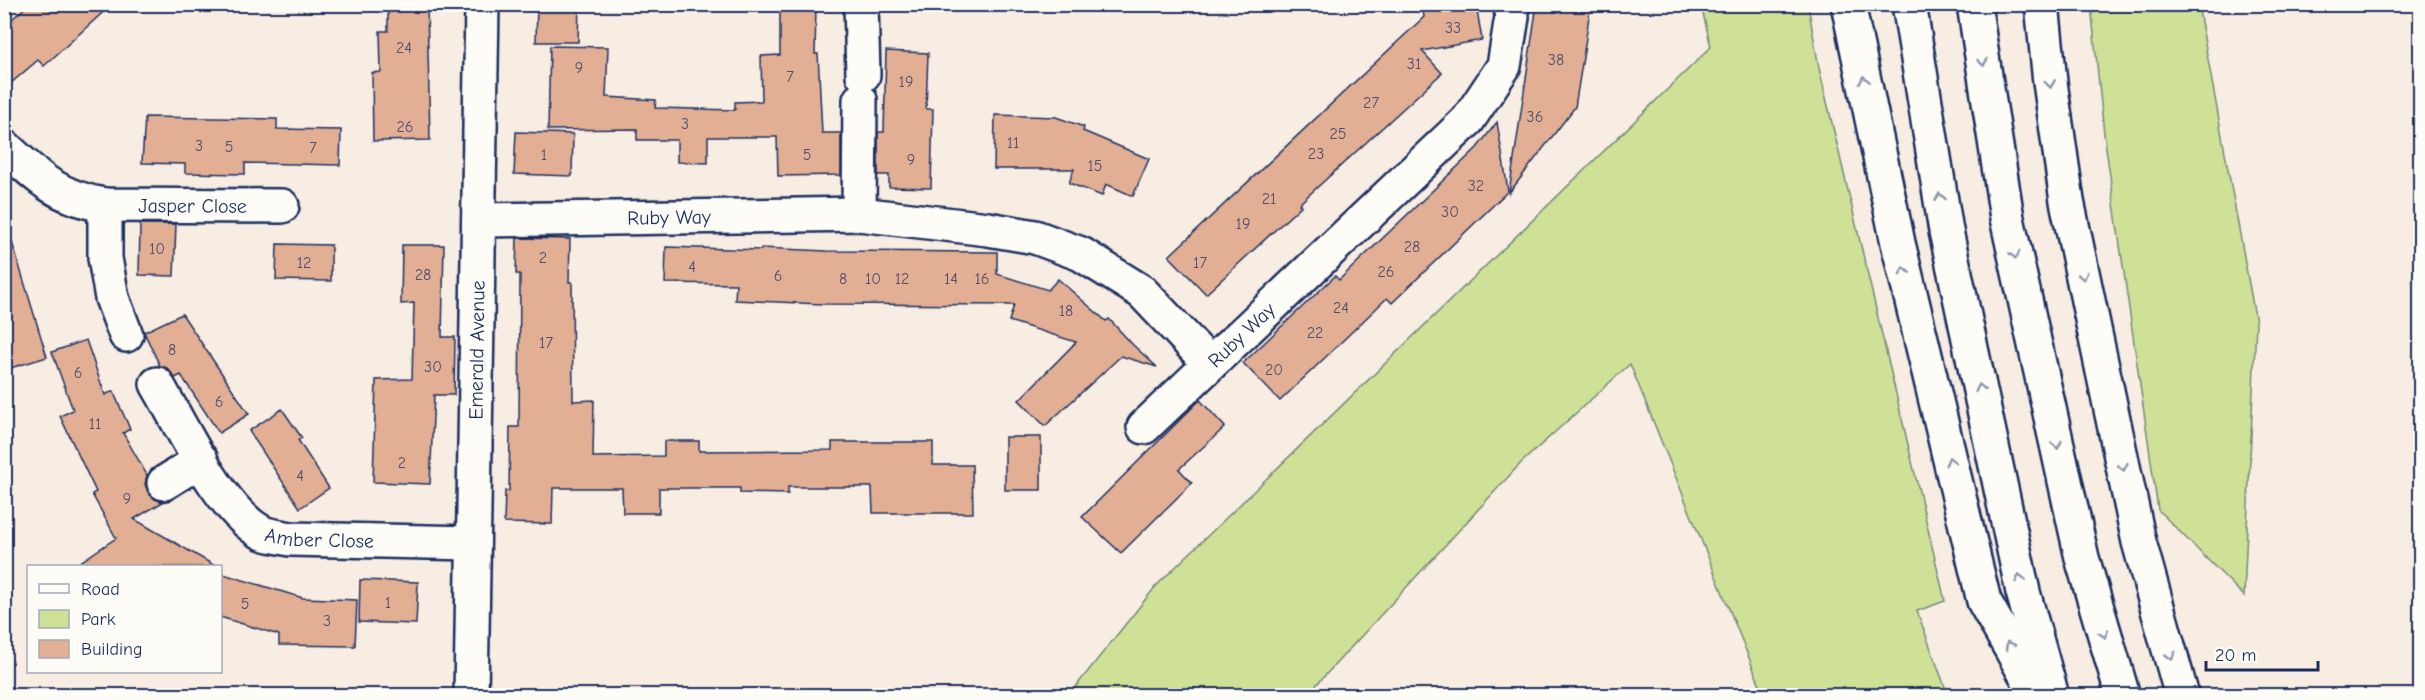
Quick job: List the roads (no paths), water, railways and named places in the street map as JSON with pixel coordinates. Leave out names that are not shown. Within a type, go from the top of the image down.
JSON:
[{"type":"main road","name":"Emerald Avenue","points":[[471,696],[482,4]]},
{"type":"main road","points":[[859,214],[861,4]]},
{"type":"main road","name":"Ruby Way","points":[[478,220],[859,214],[988,229],[1035,237],[1081,254],[1142,292],[1210,364],[1468,120],[1504,66],[1512,18],[1511,4]]},
{"type":"main road","points":[[1848,4],[1898,243],[1984,601],[2038,696]]},
{"type":"main road","points":[[1908,4],[1946,231],[2023,592],[2052,696]]},
{"type":"main road","points":[[1974,4],[2007,218],[2082,558],[2123,696]]},
{"type":"main road","points":[[2042,4],[2050,82],[2067,201],[2139,542],[2181,696]]},
{"type":"main road","name":"Jasper Close","points":[[4,146],[54,189],[85,202],[105,205],[282,206]]},
{"type":"main road","points":[[105,205],[105,258],[112,297],[126,334]]},
{"type":"main road","points":[[1144,427],[1210,364]]},
{"type":"main road","name":"Amber Close","points":[[157,384],[220,492],[244,518],[264,533],[290,539],[473,543]]},
{"type":"main road","points":[[164,483],[201,460]]}]
